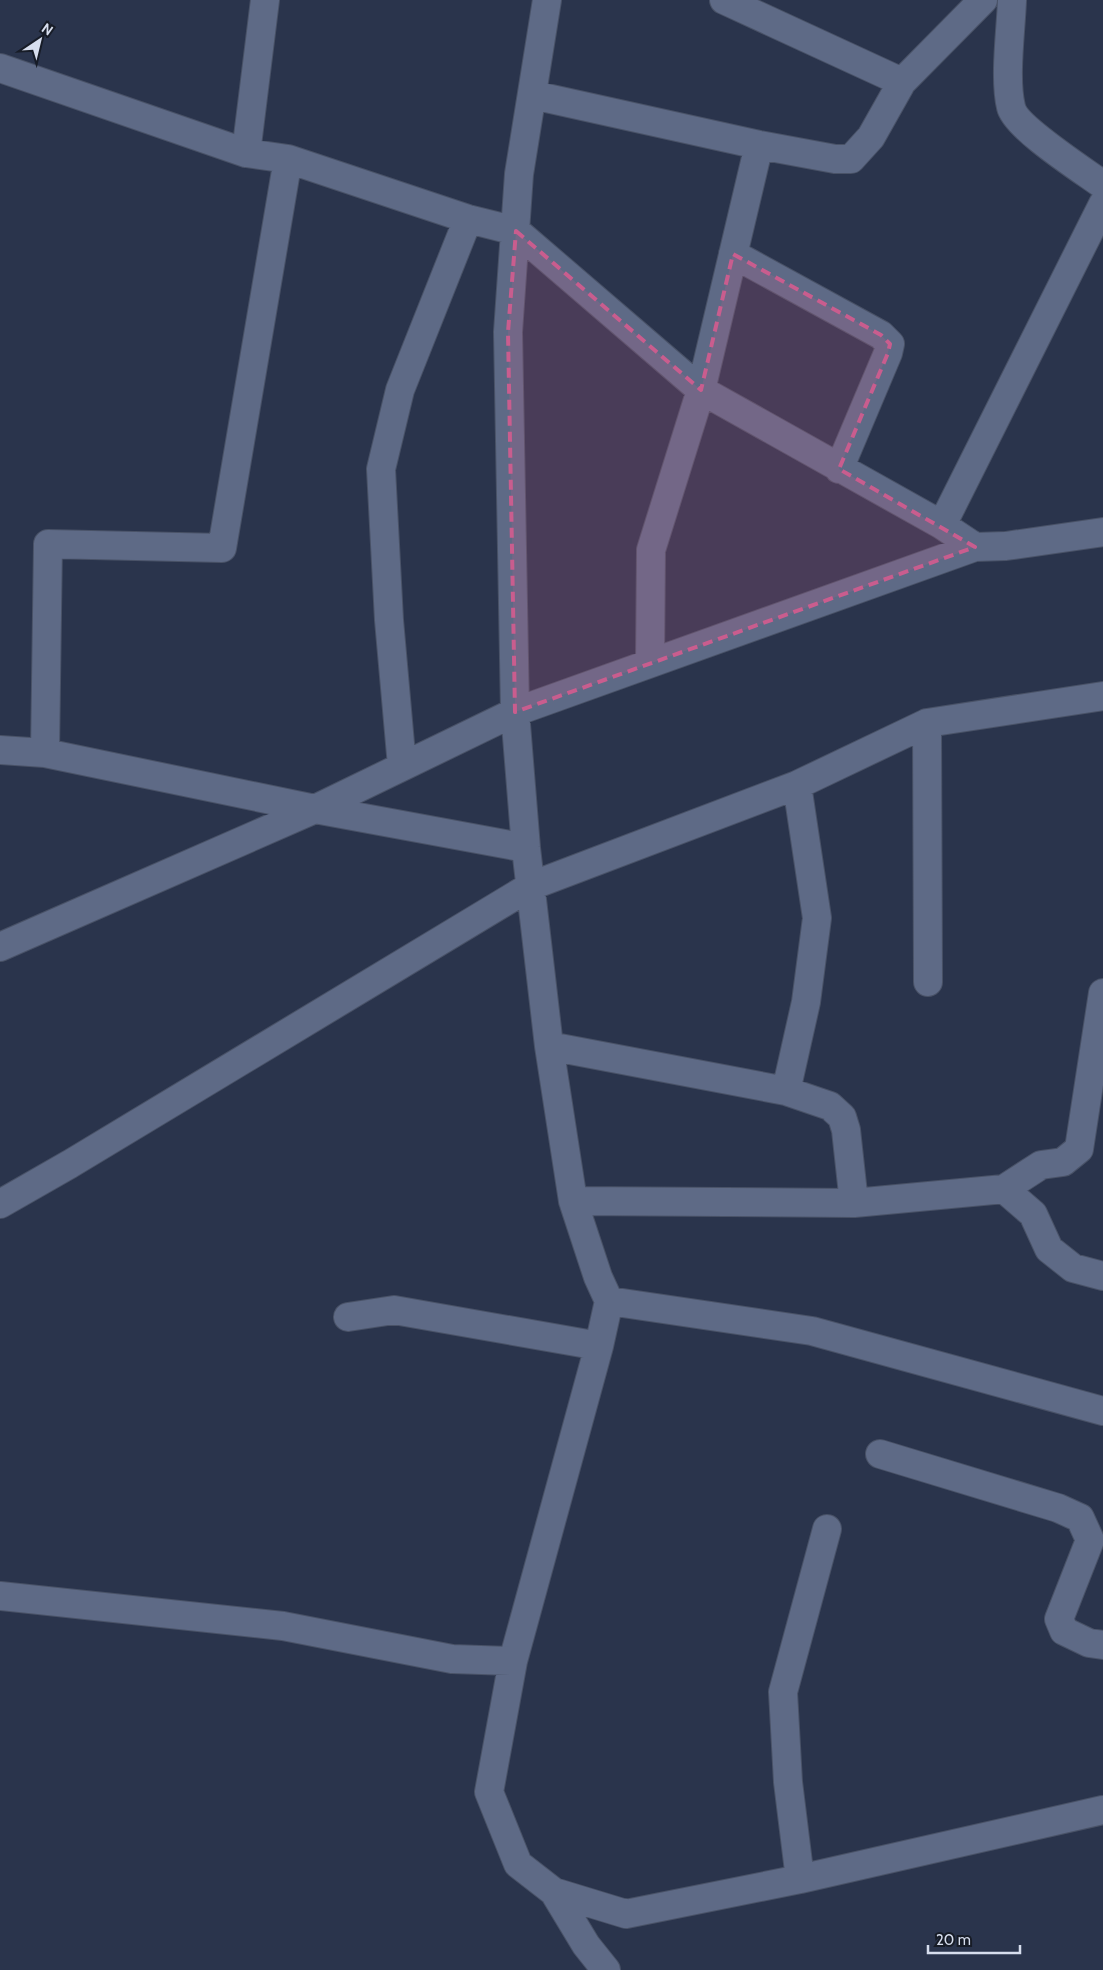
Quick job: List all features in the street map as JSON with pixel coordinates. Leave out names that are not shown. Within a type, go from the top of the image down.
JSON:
[{"type":"street","points":[[246,153],[265,0]]},
{"type":"street","points":[[547,0],[519,174],[508,332],[515,712],[526,848],[549,1046],[573,1201],[598,1277],[609,1301],[599,1346],[513,1661],[489,1792],[518,1864],[554,1892],[626,1914],[800,1879],[1103,1810]]},
{"type":"street","points":[[724,0],[902,82]]},
{"type":"street","points":[[533,95],[759,145],[835,159],[851,159],[871,137],[902,82],[983,0]]},
{"type":"street","points":[[1012,0],[1009,78],[1011,108],[1027,129],[1103,185]]},
{"type":"street","points":[[0,68],[246,153],[288,159],[468,219],[516,231],[701,390],[942,525],[975,547]]},
{"type":"street","points":[[650,663],[650,550],[701,390],[759,145]]},
{"type":"street","points":[[45,753],[48,544],[222,548],[288,159]]},
{"type":"street","points":[[942,525],[1103,204]]},
{"type":"street","points":[[402,766],[389,620],[381,469],[400,390],[468,219]]},
{"type":"street","points":[[733,254],[881,335],[890,344],[888,353],[839,469]]},
{"type":"street","points":[[0,948],[315,809],[515,712],[975,547],[1006,546],[1103,532]]},
{"type":"street","points":[[0,1204],[70,1164],[531,886],[797,785],[927,723],[1103,696]]},
{"type":"street","points":[[927,723],[928,982]]},
{"type":"street","points":[[0,750],[45,753],[315,809],[526,848]]},
{"type":"street","points":[[786,1091],[806,1002],[817,918],[797,785]]},
{"type":"street","points":[[573,1201],[854,1202],[1004,1189],[1042,1164],[1063,1162],[1079,1149],[1103,993]]},
{"type":"street","points":[[549,1046],[786,1091],[830,1106],[842,1117],[846,1130],[854,1202]]},
{"type":"street","points":[[1004,1189],[1033,1214],[1049,1249],[1072,1268],[1103,1276]]},
{"type":"street","points":[[609,1301],[812,1331],[1103,1411]]},
{"type":"street","points":[[348,1317],[394,1310],[599,1346]]},
{"type":"street","points":[[880,1454],[1058,1508],[1080,1518],[1090,1540],[1059,1619],[1064,1631],[1090,1643],[1103,1645]]},
{"type":"street","points":[[800,1879],[788,1782],[783,1692],[828,1529]]},
{"type":"street","points":[[0,1596],[283,1626],[452,1659],[513,1661]]},
{"type":"street","points":[[554,1892],[586,1945],[606,1970]]},
{"type":"highlighted area","points":[[516,231],[701,390],[733,254],[881,335],[890,344],[888,353],[839,469],[975,547],[515,712],[508,332]]}]
